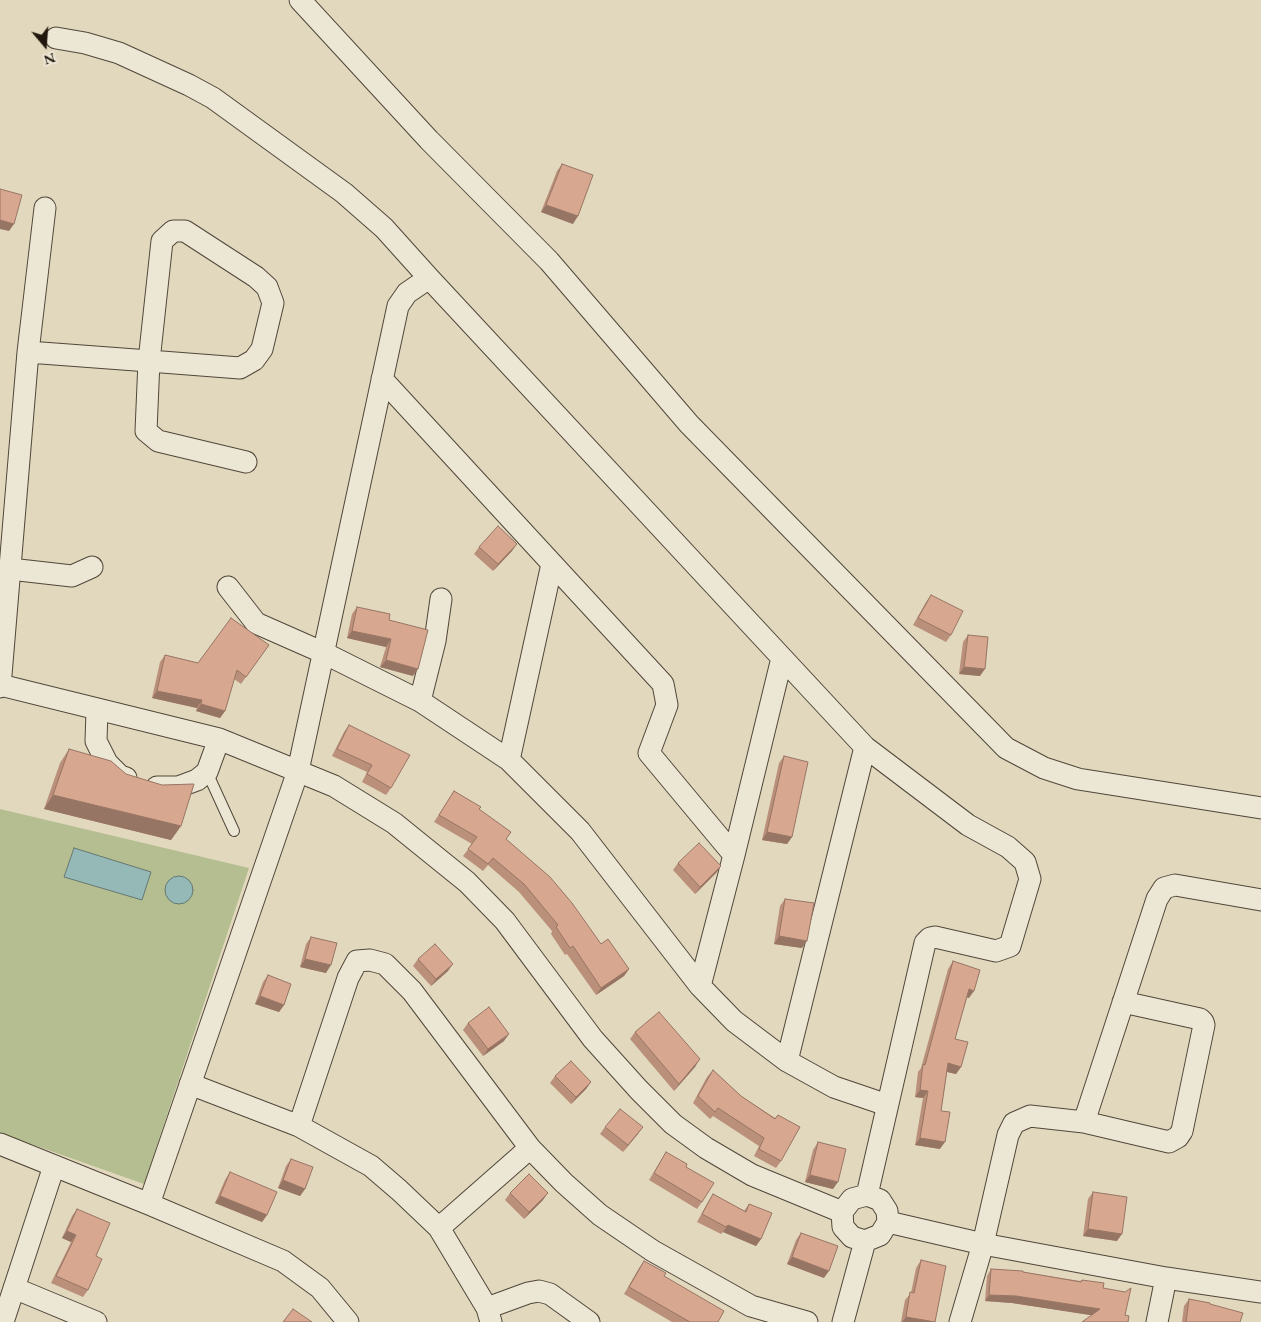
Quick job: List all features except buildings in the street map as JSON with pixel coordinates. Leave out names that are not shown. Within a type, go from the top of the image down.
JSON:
[{"type":"street","points":[[300,0],[429,140],[549,261],[689,424],[1006,748],[1044,768],[1078,779],[1261,808]]},
{"type":"street","points":[[56,38],[85,43],[119,53],[189,84],[213,98],[344,193],[384,228],[864,747],[968,825],[1008,847],[1025,862],[1030,879],[1010,946],[996,951],[935,937],[930,938],[925,943],[867,1195]]},
{"type":"street","points":[[45,208],[28,352],[0,686],[220,739],[334,786],[394,823],[467,882],[505,921],[593,1039],[673,1124],[706,1148],[752,1175],[842,1212]]},
{"type":"street","points":[[28,352],[149,361],[240,368],[254,360],[262,350],[273,303],[267,287],[256,277],[185,230],[172,231],[162,242],[149,361],[146,430],[158,441],[246,462]]},
{"type":"street","points":[[149,1204],[298,771],[398,306],[407,293],[429,278]]},
{"type":"street","points":[[382,379],[663,684],[667,705],[648,753],[734,855]]},
{"type":"street","points":[[509,760],[552,564]]},
{"type":"street","points":[[10,569],[72,576],[92,567]]},
{"type":"street","points":[[228,587],[256,623],[324,653],[420,701],[509,760],[580,832],[700,986],[734,1021],[786,1061],[834,1087],[887,1106]]},
{"type":"street","points":[[420,701],[436,641],[441,599]]},
{"type":"street","points":[[700,986],[782,658]]},
{"type":"street","points":[[97,710],[96,741],[108,764],[120,776],[156,787],[178,787],[197,780],[207,772],[220,739]]},
{"type":"street","points":[[786,1061],[864,747]]},
{"type":"street","points":[[1084,1122],[1157,899],[1164,888],[1175,885],[1261,900]]},
{"type":"street","points":[[298,1126],[348,978],[357,961],[370,960],[385,964],[412,991],[530,1148],[564,1183],[600,1215],[749,1314],[807,1322]]},
{"type":"street","points":[[960,1322],[984,1244],[1008,1135],[1014,1123],[1030,1116],[1084,1122],[1169,1142],[1178,1137],[1182,1131],[1204,1025],[1203,1022],[1123,1002]]},
{"type":"street","points":[[190,1084],[298,1126],[371,1166],[438,1228],[489,1315],[528,1294],[539,1291],[550,1294],[589,1322]]},
{"type":"street","points":[[0,1144],[283,1261],[320,1288],[348,1322]]},
{"type":"street","points":[[438,1228],[530,1148]]},
{"type":"street","points":[[3,1322],[54,1166]]},
{"type":"street","points":[[867,1195],[880,1200],[887,1211],[888,1222],[880,1235],[865,1241],[852,1237],[843,1227],[842,1212],[852,1199],[867,1195]]},
{"type":"street","points":[[888,1222],[984,1244],[1166,1278],[1261,1292]]},
{"type":"street","points":[[843,1322],[865,1241]]},
{"type":"street","points":[[1157,1322],[1166,1278]]},
{"type":"street","points":[[14,1288],[96,1322]]},
{"type":"lane","points":[[207,772],[234,830]]},
{"type":"green space","points":[[0,809],[249,868],[144,1184],[0,1133]]},
{"type":"water","points":[[74,848],[151,872],[142,900],[64,877]]},
{"type":"water","points":[[179,876],[189,880],[193,890],[189,900],[179,904],[169,900],[165,890],[169,880]]}]
